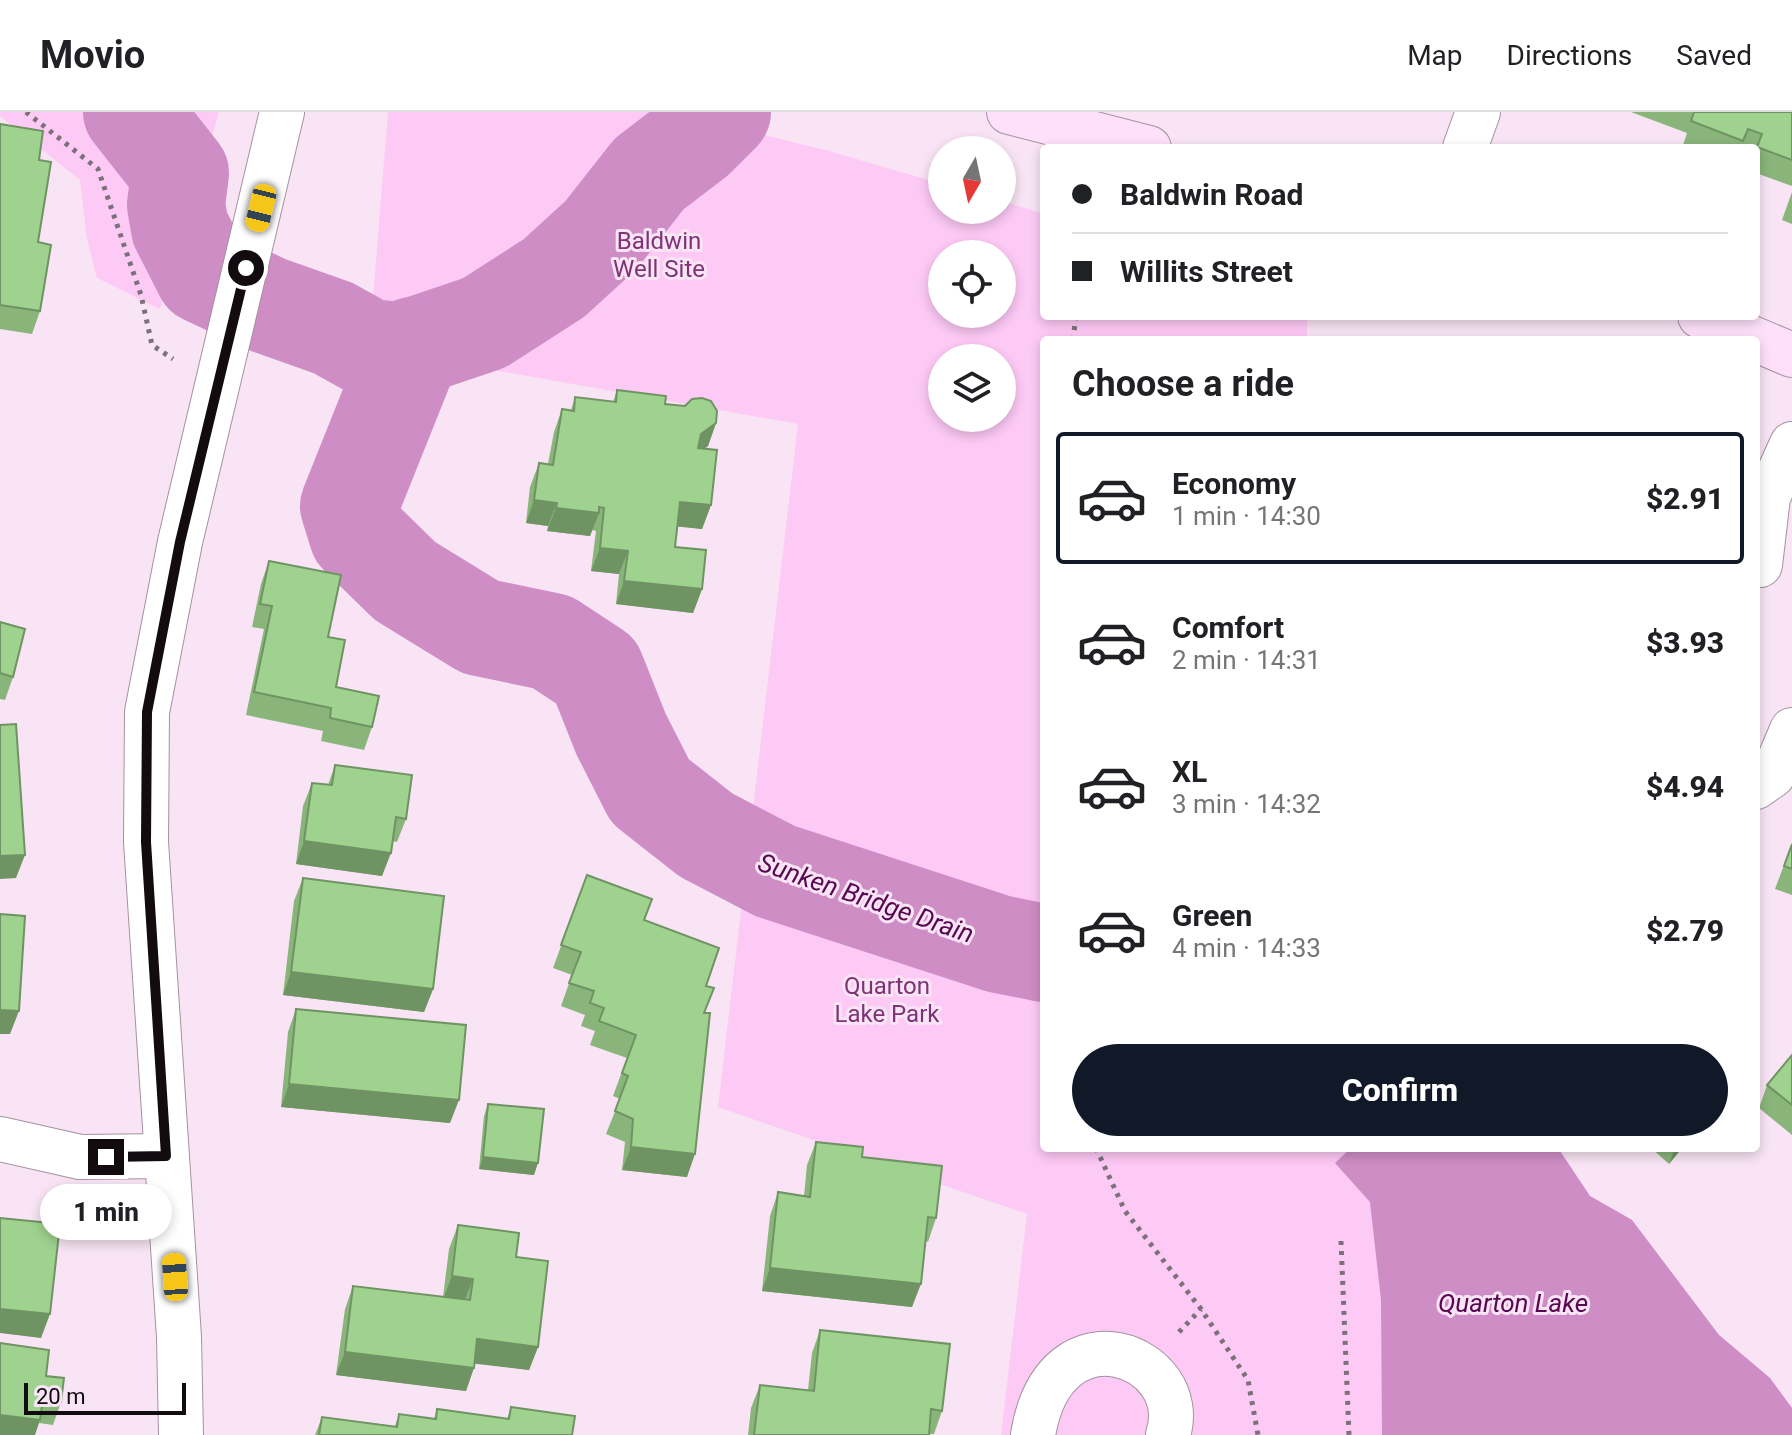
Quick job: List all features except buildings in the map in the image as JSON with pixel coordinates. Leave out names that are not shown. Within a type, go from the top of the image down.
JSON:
[{"type":"main road","points":[[1009,112],[1133,144]]},
{"type":"main road","points":[[1709,320],[1747,336]]},
{"type":"main road","points":[[1760,341],[1792,355]]},
{"type":"street","points":[[181,1435],[179,1337],[146,842],[147,712],[180,542],[282,112]]},
{"type":"street","points":[[1466,144],[1478,112]]},
{"type":"street","points":[[1769,570],[1768,497],[1792,444]]},
{"type":"street","points":[[1760,784],[1773,775],[1792,730]]},
{"type":"street","points":[[0,1139],[80,1157],[166,1156]]},
{"type":"street","points":[[1033,1435],[1037,1411],[1048,1386],[1078,1359],[1102,1354],[1124,1355],[1147,1367],[1169,1395],[1168,1435]]},
{"type":"path","points":[[26,112],[98,169],[141,295],[152,345],[178,362]]},
{"type":"path","points":[[1098,1152],[1125,1211],[1201,1309],[1248,1380],[1258,1435]]},
{"type":"path","points":[[1341,1241],[1349,1435]]},
{"type":"green space","points":[[0,112],[219,112],[160,309],[97,278],[87,239],[80,180],[0,116]]},
{"type":"green space","name":"Quarton Lake Park","points":[[388,112],[670,112],[829,151],[928,180],[928,224],[1016,224],[1016,205],[1040,213],[1040,320],[1307,320],[1307,336],[1040,336],[1040,1152],[1561,1152],[1590,1196],[1632,1220],[1719,1335],[1770,1378],[1792,1408],[1792,1435],[1001,1435],[1027,1214],[718,1107],[798,424],[369,348]]},
{"type":"water","name":"Quarton Lake","points":[[1347,1152],[1561,1152],[1590,1196],[1632,1220],[1719,1335],[1770,1378],[1792,1408],[1792,1435],[1382,1435],[1381,1300],[1370,1202],[1335,1163]]},
{"type":"waterway","points":[[132,112],[180,173],[176,205],[180,228],[204,275],[268,305],[333,328],[369,348],[401,351],[484,323],[554,278],[601,235],[649,174],[696,138],[722,112]]},
{"type":"waterway","name":"Sunken Bridge Drain","points":[[413,346],[349,506],[358,535],[405,581],[480,627],[552,642],[596,671],[621,734],[650,791],[706,835],[775,871],[999,944],[1040,952]]},
{"type":"route","points":[[106,1157],[166,1156],[146,842],[147,712],[180,542],[246,268]]},
{"type":"park label","name":"Baldwin Well Site","points":[[659,255]]}]
